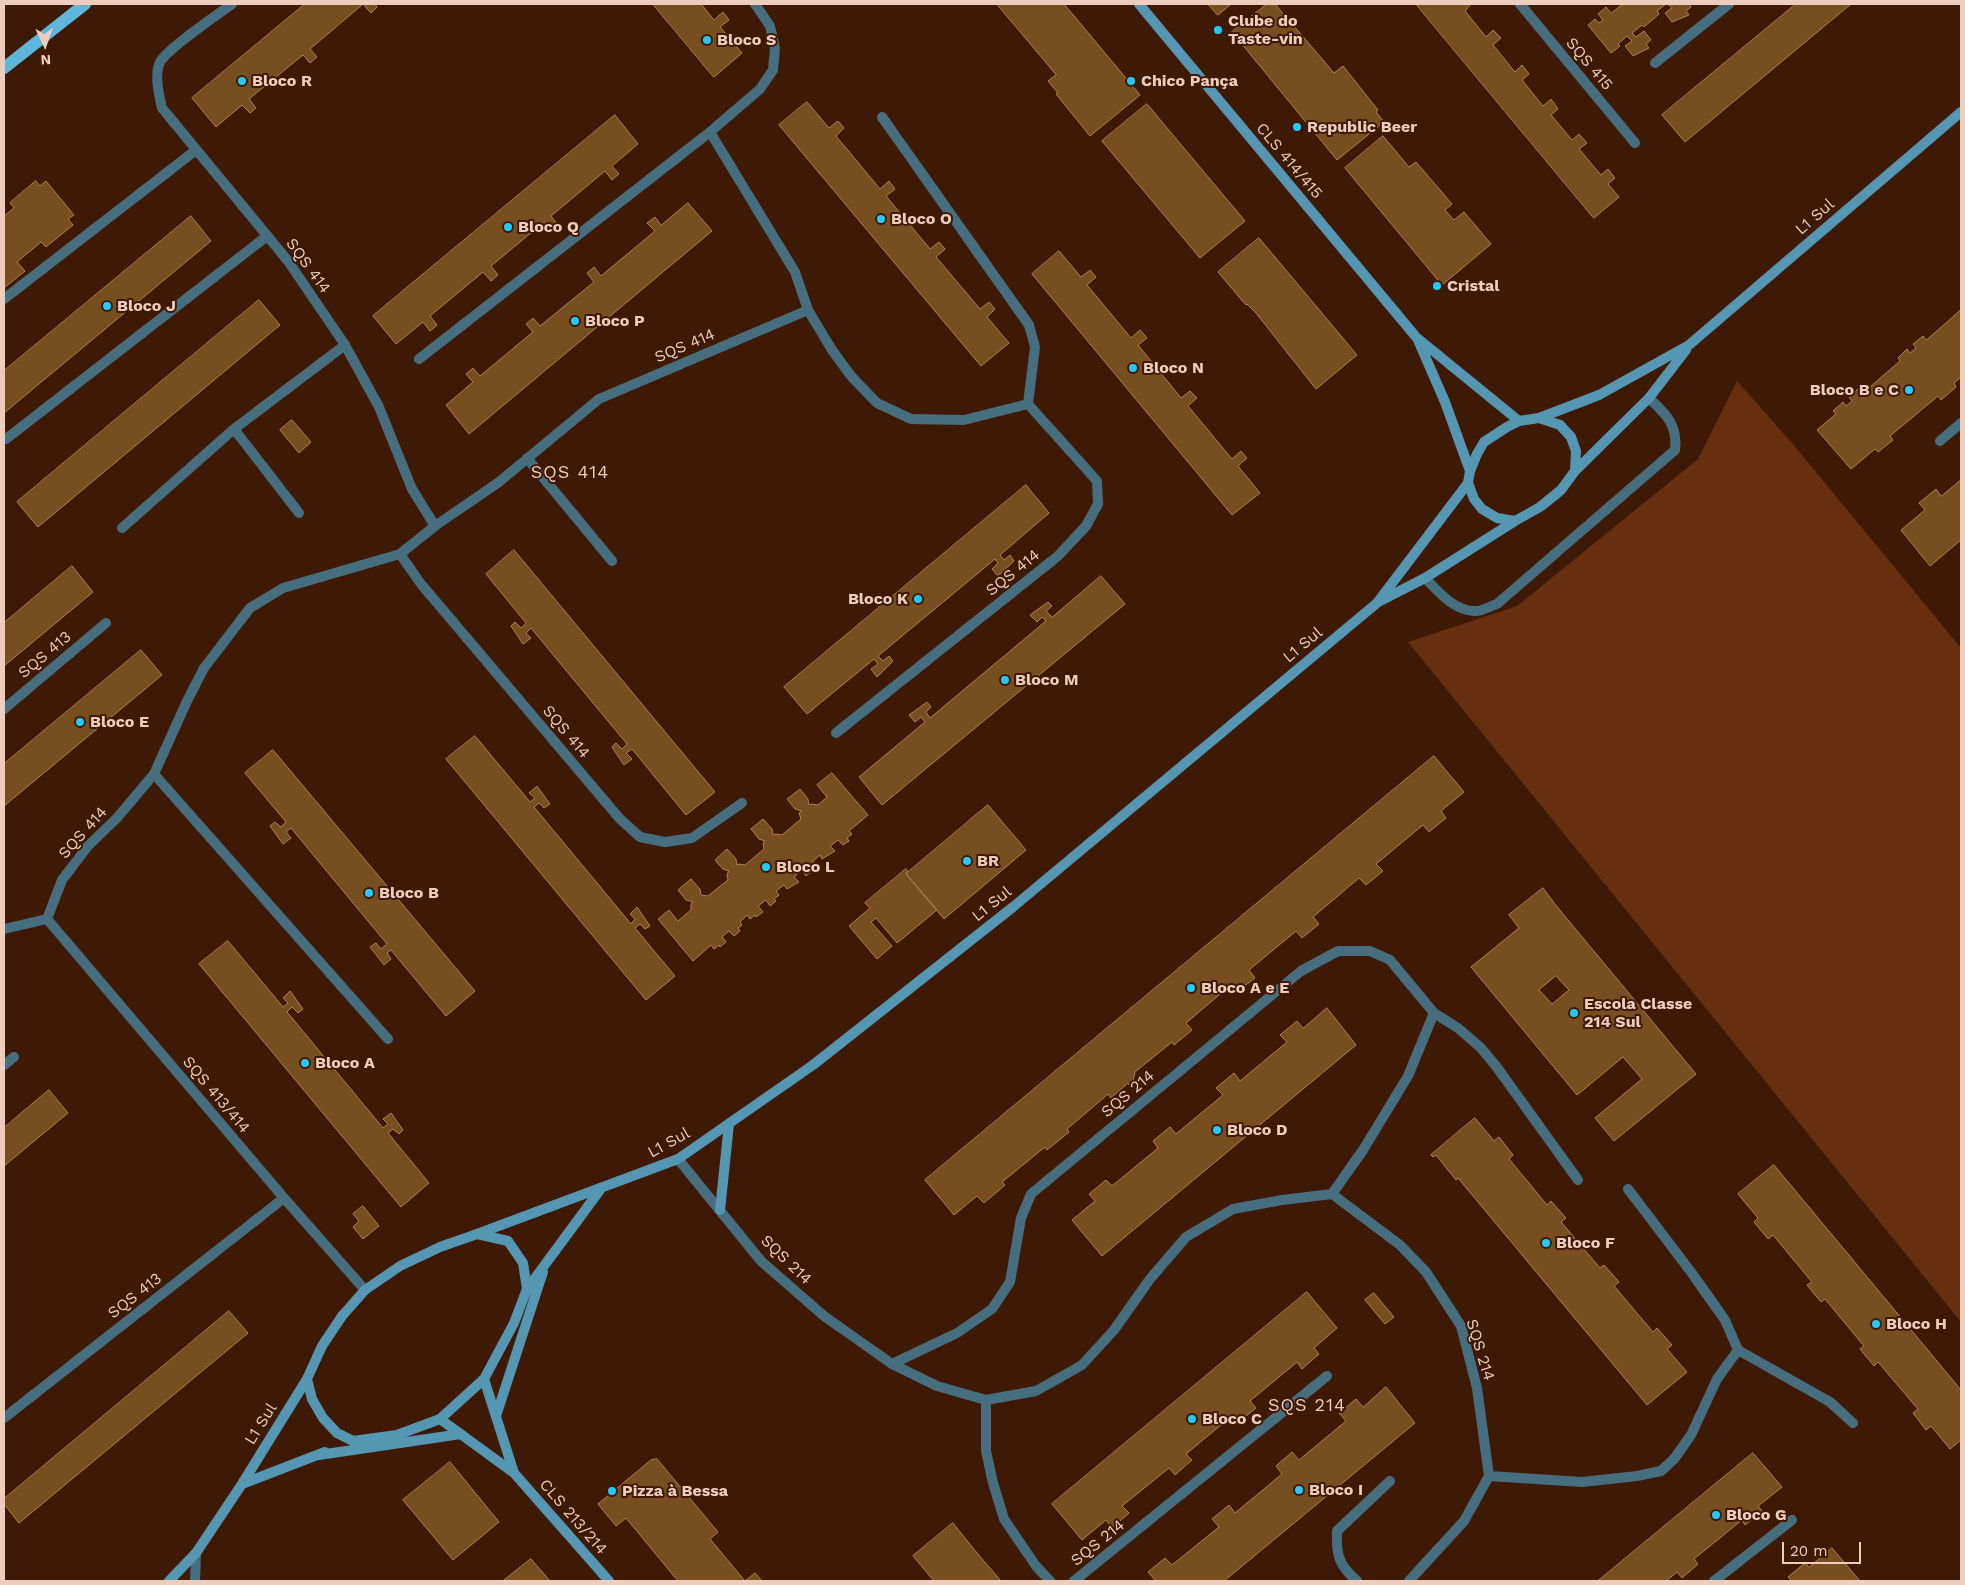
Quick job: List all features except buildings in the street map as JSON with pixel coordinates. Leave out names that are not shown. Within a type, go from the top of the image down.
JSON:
[{"type":"main road","points":[[4,68],[86,4]]},
{"type":"street","name":"SQS 414","points":[[232,4],[172,50],[160,63],[157,87],[162,108],[288,261],[345,345],[379,407],[412,490],[435,526]]},
{"type":"street","points":[[419,359],[710,132],[760,89],[773,70],[775,48],[774,36],[764,15],[755,4]]},
{"type":"street","name":"CLS 414/415","points":[[1139,4],[1416,337],[1519,422]]},
{"type":"street","name":"SQS 415","points":[[1520,4],[1635,142]]},
{"type":"street","points":[[1655,63],[1729,4]]},
{"type":"street","name":"L1 Sul","points":[[1540,418],[1599,395],[1689,345],[1961,112]]},
{"type":"street","points":[[710,132],[795,272],[808,310],[832,350],[851,376],[877,403],[911,419],[964,420],[1028,404],[1035,347],[1029,325],[882,117]]},
{"type":"street","points":[[4,299],[196,150]]},
{"type":"street","name":"SQS 414","points":[[6,439],[268,236]]},
{"type":"street","name":"SQS 414","points":[[47,919],[62,880],[67,873],[88,846],[117,818],[154,774],[187,700],[204,668],[250,608],[283,588],[400,554],[435,526],[499,482],[599,399],[808,310]]},
{"type":"street","name":"CLS 414/415","points":[[1416,337],[1445,402],[1470,471]]},
{"type":"street","points":[[122,528],[234,429],[345,345]]},
{"type":"street","name":"L1 Sul","points":[[1575,471],[1649,398],[1689,345]]},
{"type":"street","points":[[1426,578],[1446,600],[1460,608],[1475,612],[1497,604],[1674,450],[1676,438],[1668,417],[1649,398]]},
{"type":"street","name":"SQS 414","points":[[836,733],[1058,556],[1086,526],[1098,504],[1097,481],[1028,404]]},
{"type":"street","points":[[1540,418],[1560,425],[1571,437],[1576,451],[1575,471],[1560,490],[1540,507],[1515,521],[1498,518],[1482,509],[1474,499],[1468,483],[1470,471],[1477,454],[1484,442],[1496,433],[1519,422],[1540,418]]},
{"type":"street","points":[[1940,441],[1961,423]]},
{"type":"street","points":[[234,429],[298,513]]},
{"type":"street","points":[[527,458],[612,561]]},
{"type":"street","name":"L1 Sul","points":[[1377,603],[1468,483]]},
{"type":"street","name":"L1 Sul","points":[[168,1581],[196,1553],[242,1484],[307,1378],[322,1346],[342,1316],[364,1290],[400,1266],[440,1247],[678,1159],[814,1065],[1013,907],[1377,603],[1426,578],[1515,521]]},
{"type":"street","name":"SQS 414","points":[[400,554],[421,584],[620,820],[640,837],[665,842],[692,838],[742,803]]},
{"type":"street","name":"SQS 413","points":[[4,709],[106,623]]},
{"type":"street","points":[[154,774],[388,1039]]},
{"type":"street","points":[[4,929],[47,919]]},
{"type":"street","name":"SQS 413/414","points":[[47,919],[364,1290]]},
{"type":"street","name":"SQS 214","points":[[892,1364],[957,1333],[992,1310],[1010,1282],[1021,1218],[1031,1194],[1301,971],[1338,951],[1370,952],[1390,960],[1434,1014],[1458,1028],[1481,1048],[1578,1180]]},
{"type":"street","points":[[1332,1194],[1363,1150],[1408,1076],[1434,1014]]},
{"type":"street","points":[[4,1066],[14,1057]]},
{"type":"street","points":[[720,1210],[729,1124]]},
{"type":"street","name":"SQS 214","points":[[678,1159],[761,1261],[824,1316],[892,1364],[937,1386],[986,1400],[1036,1391],[1082,1365],[1114,1330],[1150,1279],[1186,1237],[1233,1209],[1282,1200],[1332,1194],[1400,1245],[1426,1272],[1460,1326],[1477,1388],[1489,1476]]},
{"type":"street","points":[[242,1484],[353,1442],[397,1435],[440,1419],[484,1379],[514,1323],[527,1289],[600,1189]]},
{"type":"street","points":[[1628,1189],[1725,1320],[1738,1350],[1830,1402],[1853,1423]]},
{"type":"street","name":"SQS 413","points":[[4,1418],[284,1198]]},
{"type":"street","points":[[477,1234],[508,1241],[523,1262],[527,1289]]},
{"type":"street","points":[[496,1416],[548,1259]]},
{"type":"street","points":[[1409,1581],[1464,1520],[1489,1476],[1582,1482],[1637,1476],[1661,1470],[1674,1459],[1691,1434],[1717,1379],[1738,1350]]},
{"type":"street","name":"SQS 214","points":[[1074,1581],[1327,1376]]},
{"type":"street","points":[[307,1378],[312,1399],[323,1418],[337,1433],[353,1442]]},
{"type":"street","name":"CLS 213/214","points":[[484,1379],[514,1473]]},
{"type":"street","points":[[986,1400],[986,1450],[993,1483],[1004,1519],[1036,1566],[1050,1581]]},
{"type":"street","name":"CLS 213/214","points":[[440,1419],[514,1473],[609,1581]]},
{"type":"street","points":[[319,1455],[461,1434]]},
{"type":"street","points":[[1357,1581],[1342,1567],[1336,1547],[1337,1531],[1390,1481]]},
{"type":"street","points":[[1714,1581],[1792,1520]]},
{"type":"street","points":[[195,1581],[196,1553]]},
{"type":"shaded area","points":[[1737,381],[1792,443],[1961,648],[1961,1322],[1408,642],[1517,606],[1698,459]]},
{"type":"place","name":"Clube do Taste-vin","points":[[1218,30]]},
{"type":"place","name":"Bloco S","points":[[707,40]]},
{"type":"place","name":"Bloco R","points":[[242,81]]},
{"type":"place","name":"Chico Pança","points":[[1131,81]]},
{"type":"place","name":"Republic Beer","points":[[1297,127]]},
{"type":"place","name":"Bloco O","points":[[881,219]]},
{"type":"place","name":"Bloco Q","points":[[508,227]]},
{"type":"place","name":"Cristal","points":[[1437,286]]},
{"type":"place","name":"Bloco J","points":[[107,306]]},
{"type":"place","name":"Bloco P","points":[[575,321]]},
{"type":"place","name":"Bloco N","points":[[1133,368]]},
{"type":"place","name":"Bloco B e C","points":[[1909,390]]},
{"type":"place","name":"Bloco K","points":[[918,599]]},
{"type":"place","name":"Bloco M","points":[[1005,680]]},
{"type":"place","name":"Bloco E","points":[[80,722]]},
{"type":"place","name":"BR","points":[[967,861]]},
{"type":"place","name":"Bloco L","points":[[766,867]]},
{"type":"place","name":"Bloco B","points":[[369,893]]},
{"type":"place","name":"Bloco A e E","points":[[1191,988]]},
{"type":"place","name":"Escola Classe 214 Sul","points":[[1574,1013]]},
{"type":"place","name":"Bloco A","points":[[305,1063]]},
{"type":"place","name":"Bloco D","points":[[1217,1130]]},
{"type":"place","name":"Bloco F","points":[[1546,1243]]},
{"type":"place","name":"Bloco H","points":[[1876,1324]]},
{"type":"place","name":"Bloco C","points":[[1192,1419]]},
{"type":"place","name":"Bloco I","points":[[1299,1490]]},
{"type":"place","name":"Pizza à Bessa","points":[[612,1491]]},
{"type":"place","name":"Bloco G","points":[[1716,1515]]},
{"type":"district","name":"SQS 414","points":[[570,473]]},
{"type":"district","name":"SQS 214","points":[[1307,1406]]}]
